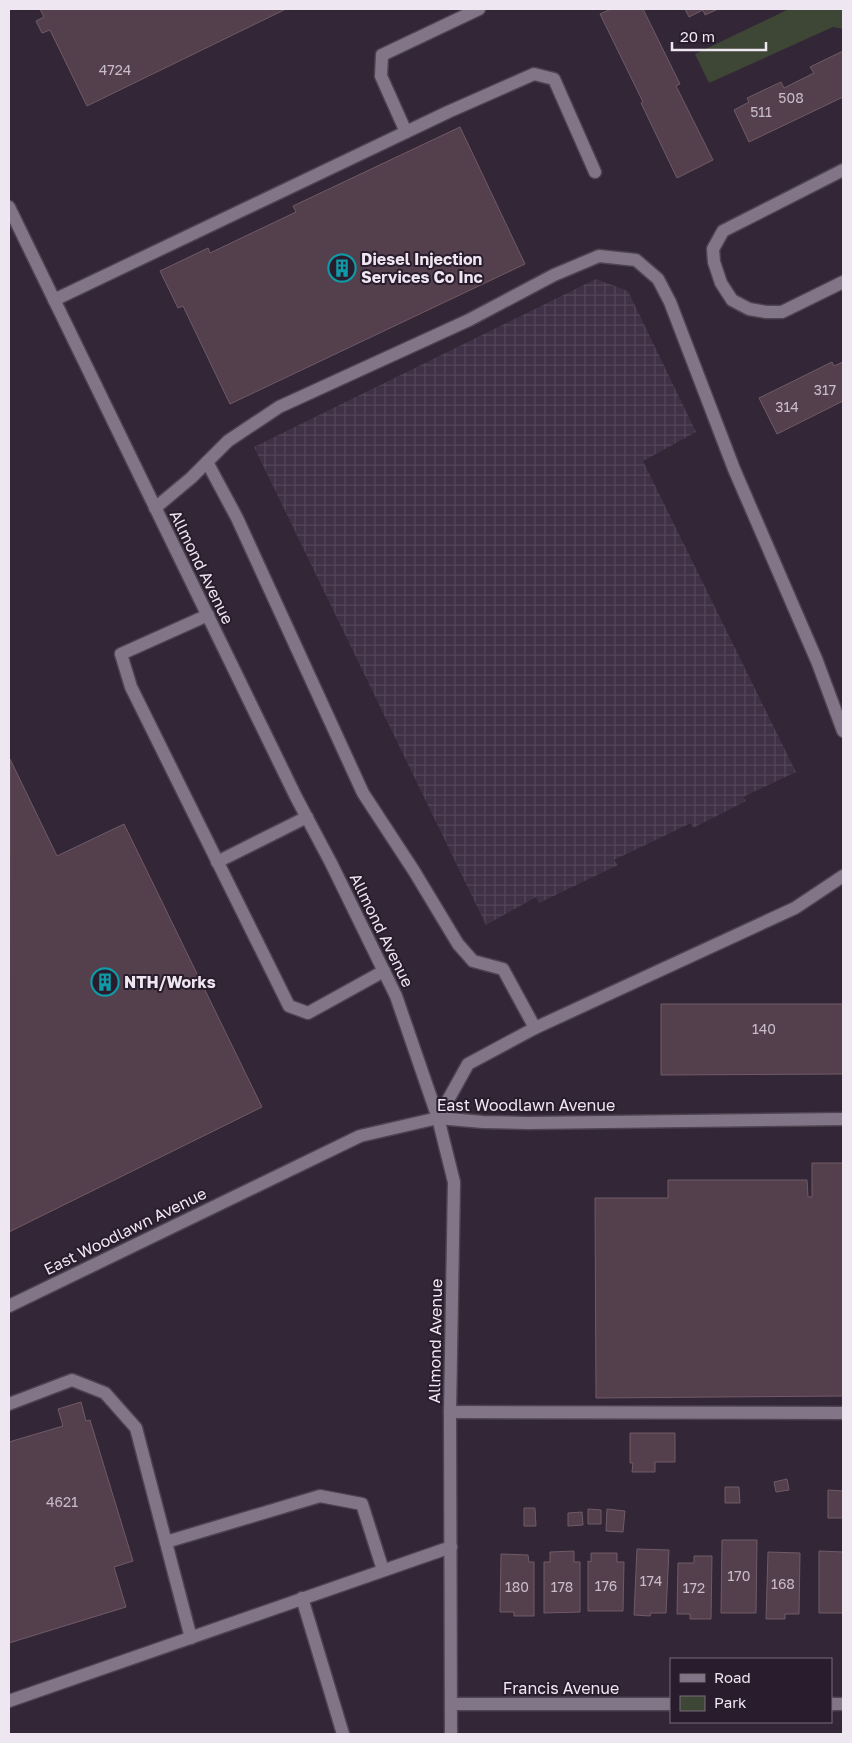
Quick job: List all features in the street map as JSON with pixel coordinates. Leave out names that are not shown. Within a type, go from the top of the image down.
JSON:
[{"type":"street","points":[[406,132],[381,76],[382,55],[479,9]]},
{"type":"street","points":[[54,300],[406,132],[534,74],[554,79],[595,172]]},
{"type":"street","points":[[843,170],[723,230],[714,249],[714,262],[721,283],[732,300],[749,309],[782,312],[843,282]]},
{"type":"street","name":"Allmond Avenue","points":[[9,207],[396,996],[438,1118],[454,1182],[450,1412],[451,1734]]},
{"type":"street","points":[[155,508],[191,478],[228,441],[279,408],[469,320],[554,275],[599,256],[636,260],[658,279],[670,302],[734,469],[817,661],[843,731]]},
{"type":"street","points":[[207,462],[237,518],[363,793],[414,871],[458,944],[473,961],[502,969],[535,1028]]},
{"type":"street","points":[[208,615],[121,654],[131,687],[217,862],[289,1006],[308,1013],[384,971]]},
{"type":"street","points":[[217,862],[307,817]]},
{"type":"street","points":[[438,1118],[468,1064],[535,1028],[795,908],[843,876]]},
{"type":"street","name":"East Woodlawn Avenue","points":[[9,1306],[360,1136],[438,1118],[528,1123],[843,1119]]},
{"type":"street","points":[[9,1404],[72,1380],[105,1393],[136,1428],[191,1638]]},
{"type":"street","points":[[450,1412],[843,1413]]},
{"type":"street","points":[[166,1542],[320,1496],[362,1504],[383,1570]]},
{"type":"street","points":[[9,1701],[451,1547]]},
{"type":"street","points":[[302,1598],[343,1734]]},
{"type":"street","name":"Francis Avenue","points":[[451,1704],[670,1704]]},
{"type":"shaded area","points":[[596,279],[628,291],[696,432],[643,461],[796,772],[743,797],[746,801],[693,828],[691,823],[614,860],[618,865],[539,903],[536,897],[486,925],[254,447]]},
{"type":"green space","points":[[789,9],[843,9],[843,29],[833,27],[709,83],[695,54]]},
{"type":"building","points":[[40,9],[286,9],[87,106],[50,30],[42,33],[36,21],[44,17]]},
{"type":"building","points":[[611,9],[643,9],[680,84],[676,86],[713,160],[677,178],[641,103],[643,102],[600,14]]},
{"type":"building","points":[[685,9],[718,9],[705,15],[703,10],[689,17]]},
{"type":"building","points":[[843,51],[843,97],[749,142],[734,110],[749,102],[747,98],[781,82],[784,88],[814,73],[810,67]]},
{"type":"building","name":"Diesel Injection Services Co Inc","points":[[460,127],[525,264],[230,404],[183,306],[178,308],[160,271],[208,248],[210,253],[296,212],[293,206]]},
{"type":"building","points":[[832,362],[834,366],[843,362],[843,401],[777,434],[759,398]]},
{"type":"building","name":"NTH/Works","points":[[10,759],[57,856],[124,824],[262,1107],[9,1232]]},
{"type":"building","points":[[661,1004],[843,1004],[843,1074],[661,1075]]},
{"type":"building","points":[[812,1163],[843,1163],[843,1396],[596,1398],[595,1198],[668,1198],[668,1180],[807,1180],[808,1197],[812,1197]]},
{"type":"building","points":[[81,1402],[86,1421],[90,1420],[133,1561],[114,1567],[126,1607],[9,1643],[9,1442],[63,1426],[58,1409]]},
{"type":"building","points":[[630,1433],[675,1433],[675,1462],[655,1462],[655,1472],[632,1472],[633,1463],[630,1463]]},
{"type":"building","points":[[787,1479],[789,1490],[776,1492],[774,1482]]},
{"type":"building","points":[[725,1487],[739,1487],[740,1503],[725,1503]]},
{"type":"building","points":[[828,1490],[843,1491],[843,1518],[828,1518]]},
{"type":"building","points":[[524,1508],[535,1508],[536,1526],[524,1526]]},
{"type":"building","points":[[588,1509],[601,1510],[601,1524],[588,1524]]},
{"type":"building","points":[[607,1509],[625,1511],[623,1532],[606,1531]]},
{"type":"building","points":[[582,1512],[583,1525],[568,1526],[568,1513]]},
{"type":"building","points":[[722,1540],[757,1540],[756,1613],[721,1613]]},
{"type":"building","points":[[637,1549],[669,1550],[666,1613],[651,1613],[650,1616],[634,1615]]},
{"type":"building","points":[[574,1551],[574,1562],[580,1562],[580,1612],[544,1613],[544,1562],[550,1562],[550,1552]]},
{"type":"building","points":[[819,1551],[843,1552],[843,1613],[819,1613]]},
{"type":"building","points":[[768,1552],[800,1553],[799,1614],[785,1614],[785,1619],[766,1619]]},
{"type":"building","points":[[591,1553],[617,1553],[617,1562],[624,1562],[623,1611],[588,1611],[588,1561],[591,1562]]},
{"type":"building","points":[[501,1554],[528,1555],[529,1562],[534,1562],[534,1616],[514,1616],[514,1612],[500,1612]]},
{"type":"building","points":[[694,1556],[712,1556],[711,1619],[690,1619],[690,1614],[677,1614],[678,1563],[694,1563]]},
{"type":"place","name":"Diesel Injection Services Co Inc","points":[[342,268]]},
{"type":"place","name":"NTH/Works","points":[[105,982]]}]
